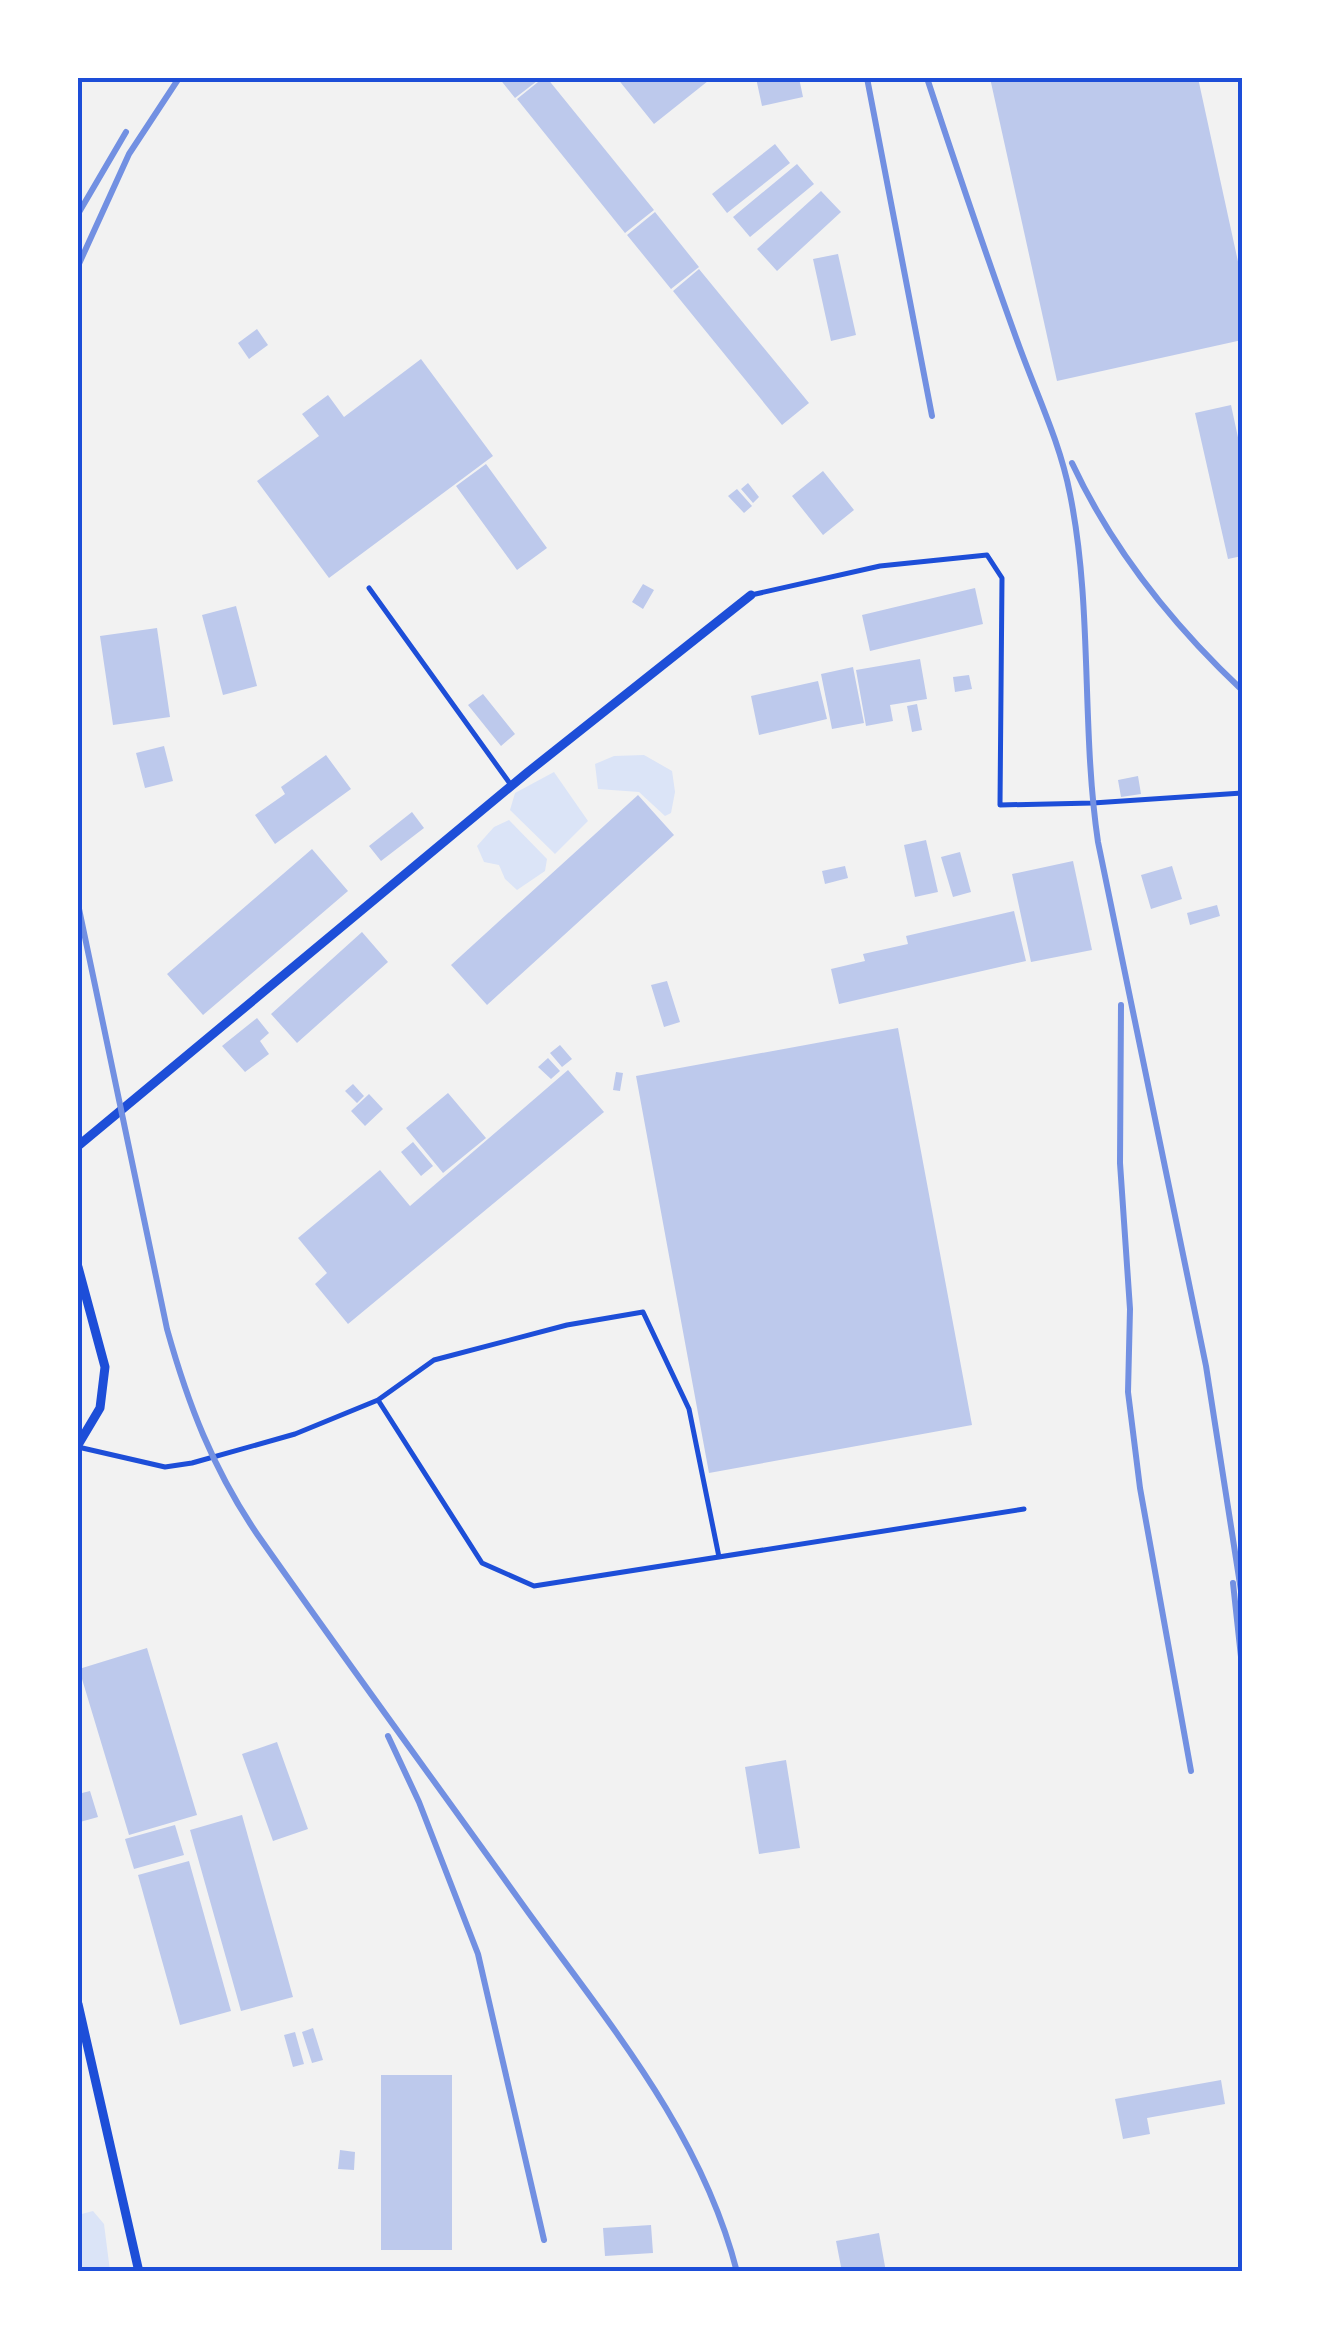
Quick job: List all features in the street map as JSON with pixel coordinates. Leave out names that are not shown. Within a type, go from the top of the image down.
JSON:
[{"type":"street","points":[[78,1146],[511,785],[751,595]]},
{"type":"street","points":[[78,1267],[105,1367],[100,1408],[78,1446]]},
{"type":"street","points":[[78,2004],[139,2272]]},
{"type":"lane","points":[[751,595],[880,566],[987,555],[1002,578],[1000,805],[1242,793]]},
{"type":"lane","points":[[369,588],[511,785]]},
{"type":"lane","points":[[78,1446],[150,1465],[176,1467],[295,1434],[378,1400],[434,1360],[567,1326],[642,1312],[689,1410],[719,1557]]},
{"type":"lane","points":[[378,1400],[482,1563],[534,1586],[1024,1509]]},
{"type":"shaded area","points":[[644,755],[672,771],[675,792],[671,813],[665,816],[639,792],[598,789],[595,764],[614,756]]},
{"type":"shaded area","points":[[554,772],[588,821],[555,854],[510,810],[515,793]]},
{"type":"shaded area","points":[[509,820],[547,859],[545,871],[517,890],[505,879],[499,865],[484,862],[477,846],[494,827]]},
{"type":"shaded area","points":[[93,2211],[104,2224],[110,2271],[78,2271],[78,2215]]},
{"type":"building","points":[[499,78],[541,78],[515,98]]},
{"type":"building","points":[[547,78],[654,210],[625,233],[517,99]]},
{"type":"building","points":[[617,78],[705,78],[708,81],[654,124]]},
{"type":"building","points":[[756,78],[799,78],[803,97],[762,106]]},
{"type":"building","points":[[990,78],[1198,78],[1242,280],[1242,340],[1057,381]]},
{"type":"building","points":[[775,144],[790,163],[727,213],[712,194]]},
{"type":"building","points":[[797,164],[814,184],[750,237],[733,217]]},
{"type":"building","points":[[821,191],[841,212],[777,271],[757,249]]},
{"type":"building","points":[[655,212],[699,267],[671,289],[627,235]]},
{"type":"building","points":[[838,254],[856,335],[831,341],[813,259]]},
{"type":"building","points":[[699,269],[809,403],[782,425],[673,291]]},
{"type":"building","points":[[257,329],[268,345],[249,359],[238,343]]},
{"type":"building","points":[[421,359],[493,456],[329,578],[257,481],[319,436],[302,414],[328,395],[344,417]]},
{"type":"building","points":[[1231,405],[1242,456],[1242,556],[1228,559],[1195,413]]},
{"type":"building","points":[[486,464],[547,548],[517,570],[456,486]]},
{"type":"building","points":[[823,471],[854,510],[823,535],[792,496]]},
{"type":"building","points":[[748,483],[759,497],[753,503],[741,489]]},
{"type":"building","points":[[737,489],[752,506],[744,513],[728,496]]},
{"type":"building","points":[[643,584],[654,590],[643,609],[632,602]]},
{"type":"building","points":[[975,588],[983,624],[870,651],[862,615]]},
{"type":"building","points":[[236,606],[257,686],[223,695],[202,615]]},
{"type":"building","points":[[157,628],[170,717],[113,725],[100,636]]},
{"type":"building","points":[[920,659],[927,699],[890,705],[893,721],[866,726],[856,670]]},
{"type":"building","points":[[853,667],[864,723],[832,729],[821,674]]},
{"type":"building","points":[[969,675],[972,689],[955,692],[953,677]]},
{"type":"building","points":[[818,681],[827,719],[759,735],[751,696]]},
{"type":"building","points":[[483,694],[515,734],[501,746],[468,705]]},
{"type":"building","points":[[917,704],[922,730],[912,732],[907,706]]},
{"type":"building","points":[[164,746],[173,781],[145,788],[136,753]]},
{"type":"building","points":[[326,755],[351,789],[275,844],[255,815],[285,794],[281,787]]},
{"type":"building","points":[[1138,776],[1141,794],[1121,797],[1118,780]]},
{"type":"building","points":[[638,795],[674,835],[487,1005],[451,965]]},
{"type":"building","points":[[412,812],[424,828],[381,861],[369,846]]},
{"type":"building","points":[[926,840],[938,892],[915,897],[904,845]]},
{"type":"building","points":[[312,849],[348,891],[203,1015],[167,974]]},
{"type":"building","points":[[960,852],[971,892],[953,897],[941,857]]},
{"type":"building","points":[[1073,861],[1092,950],[1031,962],[1012,874]]},
{"type":"building","points":[[845,866],[848,878],[825,884],[822,871]]},
{"type":"building","points":[[1172,866],[1182,899],[1151,909],[1141,875]]},
{"type":"building","points":[[1217,905],[1220,916],[1190,925],[1187,913]]},
{"type":"building","points":[[1014,911],[1026,961],[839,1004],[831,969],[865,961],[863,954],[908,944],[906,936]]},
{"type":"building","points":[[362,932],[388,962],[297,1043],[271,1014]]},
{"type":"building","points":[[667,981],[680,1022],[664,1027],[651,985]]},
{"type":"building","points":[[257,1018],[269,1033],[260,1041],[269,1054],[245,1072],[222,1046]]},
{"type":"building","points":[[898,1028],[972,1425],[709,1473],[636,1076]]},
{"type":"building","points":[[560,1045],[572,1059],[562,1067],[550,1053]]},
{"type":"building","points":[[548,1058],[560,1071],[551,1079],[538,1067]]},
{"type":"building","points":[[568,1070],[604,1112],[348,1324],[315,1284],[327,1273],[298,1238],[380,1170],[410,1206]]},
{"type":"building","points":[[616,1072],[623,1073],[620,1091],[613,1090]]},
{"type":"building","points":[[353,1084],[364,1096],[357,1103],[345,1091]]},
{"type":"building","points":[[448,1093],[486,1138],[443,1173],[406,1128]]},
{"type":"building","points":[[369,1094],[383,1109],[365,1126],[351,1111]]},
{"type":"building","points":[[413,1142],[433,1166],[421,1176],[401,1152]]},
{"type":"building","points":[[147,1648],[197,1815],[129,1835],[79,1669]]},
{"type":"building","points":[[277,1742],[308,1829],[273,1841],[242,1754]]},
{"type":"building","points":[[786,1760],[800,1848],[759,1854],[745,1767]]},
{"type":"building","points":[[90,1791],[98,1817],[80,1822],[78,1794]]},
{"type":"building","points":[[242,1815],[293,1997],[241,2011],[190,1830]]},
{"type":"building","points":[[175,1825],[184,1855],[134,1869],[125,1839]]},
{"type":"building","points":[[189,1861],[231,2011],[180,2025],[138,1875]]},
{"type":"building","points":[[313,2028],[323,2060],[312,2063],[302,2032]]},
{"type":"building","points":[[295,2032],[304,2064],[293,2067],[284,2035]]},
{"type":"building","points":[[381,2075],[452,2075],[452,2250],[381,2250]]},
{"type":"building","points":[[1221,2080],[1225,2104],[1147,2118],[1150,2134],[1123,2139],[1115,2099]]},
{"type":"building","points":[[340,2150],[355,2152],[354,2170],[338,2169]]},
{"type":"building","points":[[651,2225],[653,2253],[605,2256],[603,2228]]},
{"type":"building","points":[[879,2233],[886,2272],[842,2272],[836,2241]]},
{"type":"railway","points":[[78,266],[129,154],[179,78]]},
{"type":"railway","points":[[867,78],[932,416]]},
{"type":"railway","points":[[927,78],[994,277],[1054,437],[1070,494],[1082,580],[1098,842],[1206,1366],[1242,1597]]},
{"type":"railway","points":[[78,214],[126,132]]},
{"type":"railway","points":[[1072,463],[1106,526],[1146,585],[1242,690]]},
{"type":"railway","points":[[78,904],[167,1329],[193,1410],[215,1460],[257,1534],[650,2083],[701,2173],[737,2272]]},
{"type":"railway","points":[[1121,1005],[1120,1163],[1130,1309],[1128,1392],[1140,1488],[1191,1771]]},
{"type":"railway","points":[[1233,1583],[1242,1666]]},
{"type":"railway","points":[[388,1736],[419,1802],[478,1954],[544,2240]]}]
